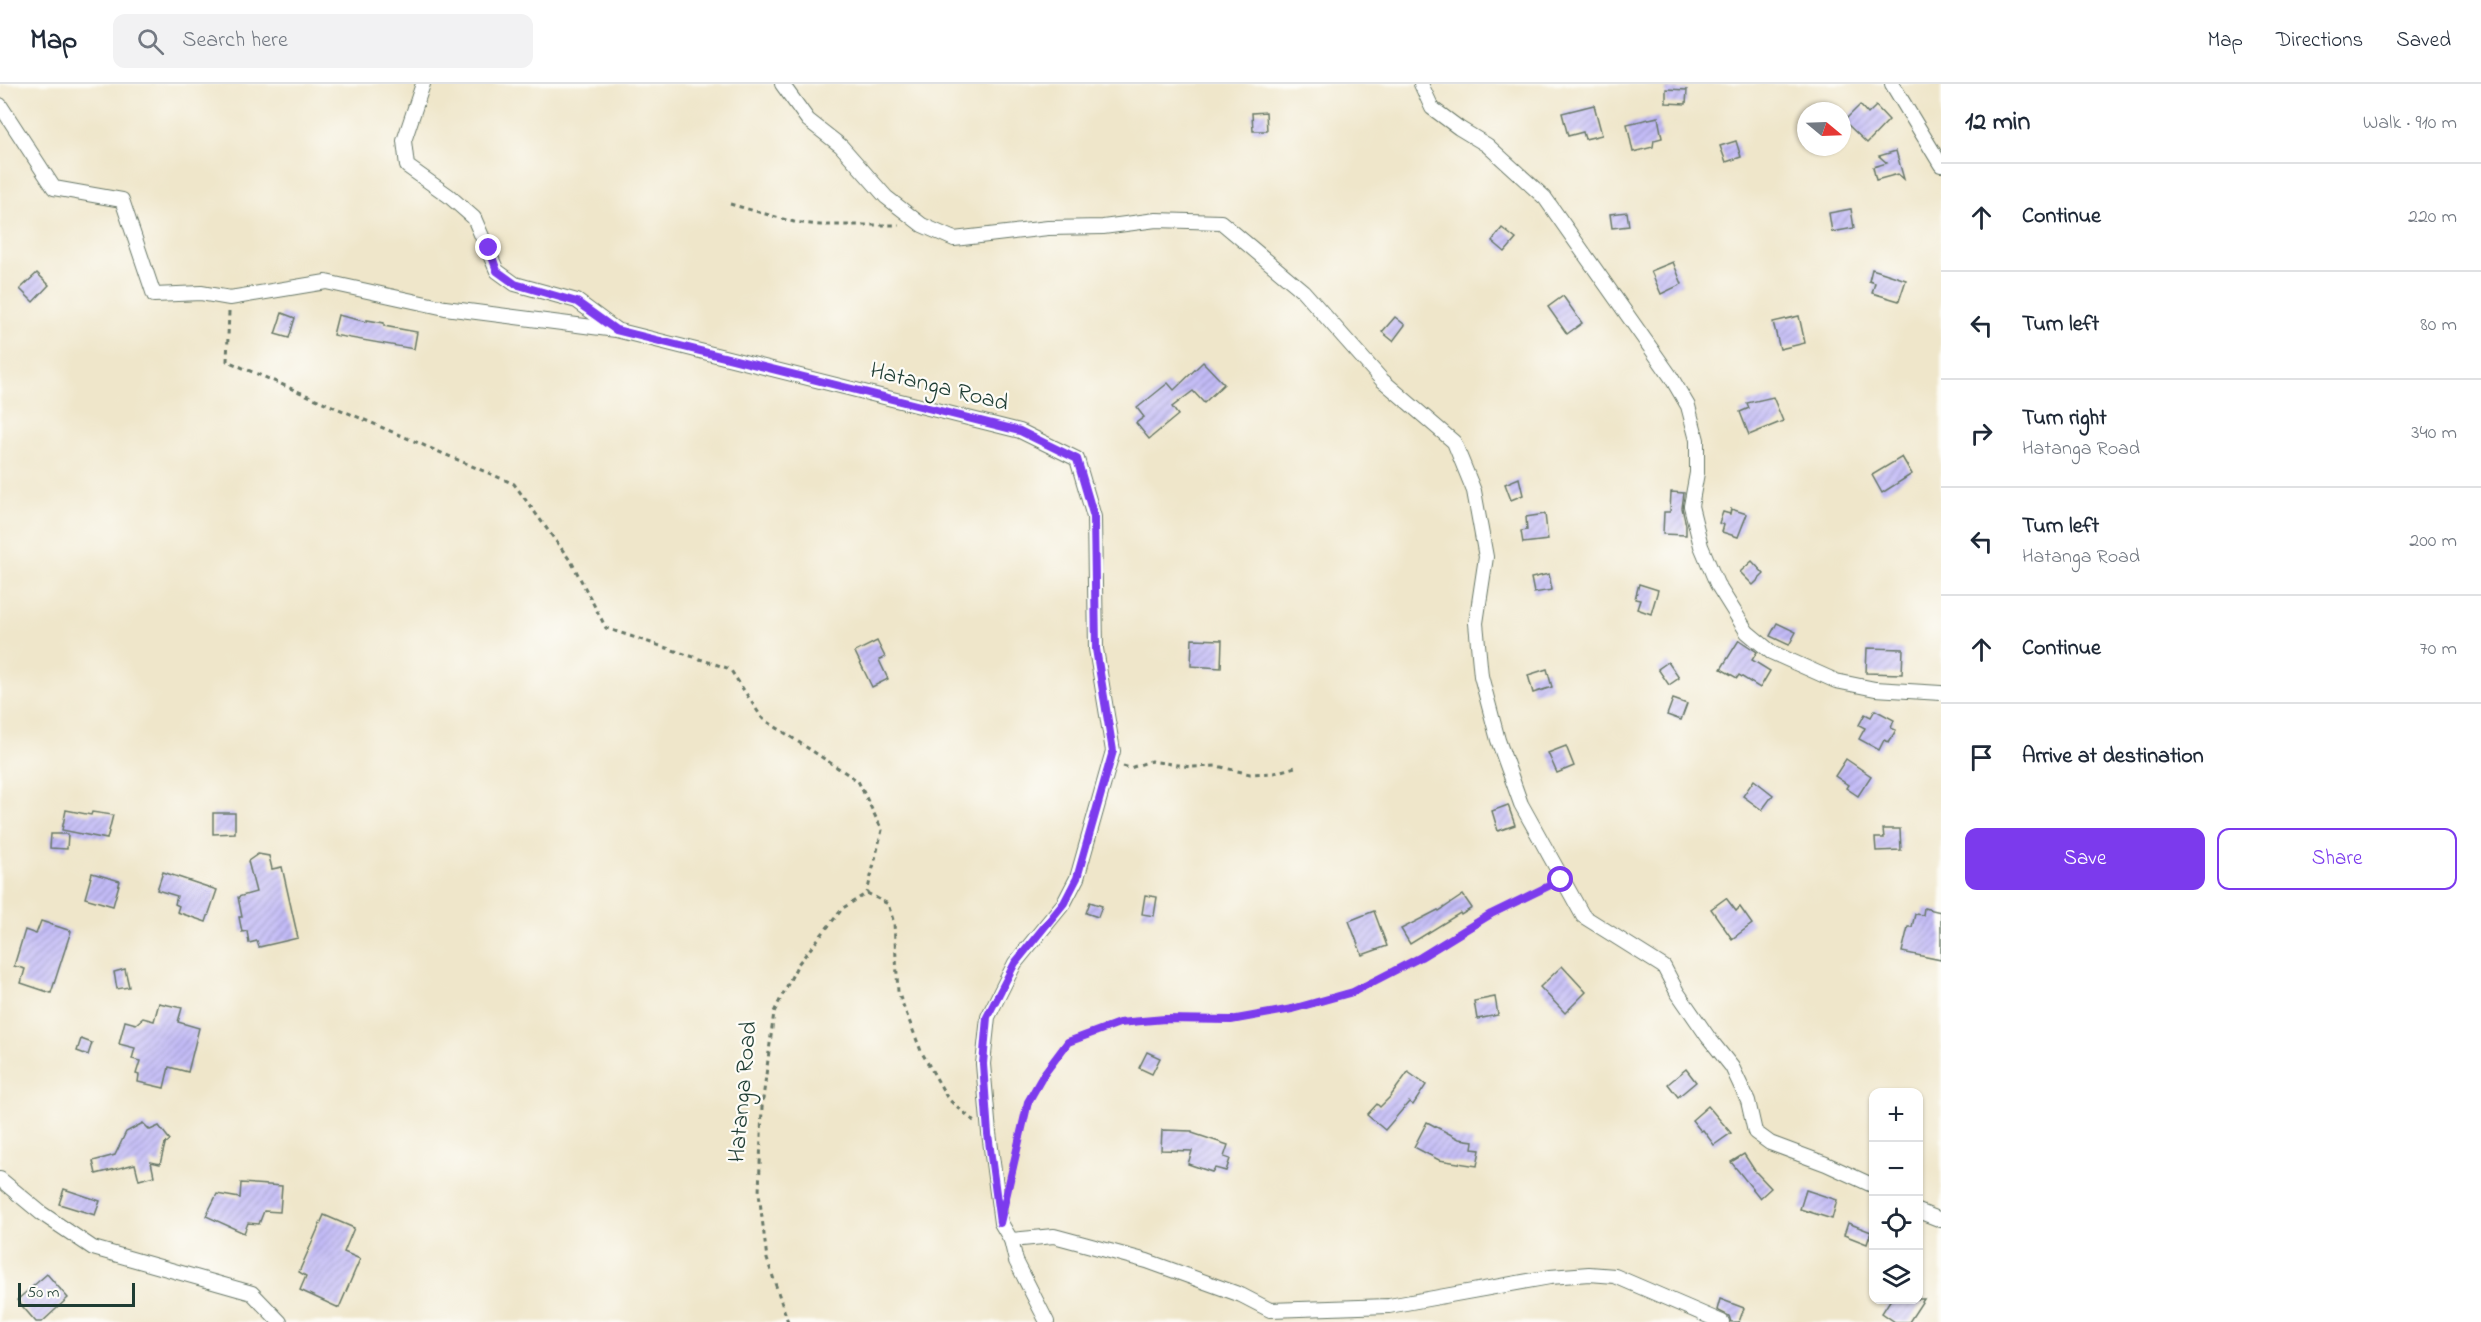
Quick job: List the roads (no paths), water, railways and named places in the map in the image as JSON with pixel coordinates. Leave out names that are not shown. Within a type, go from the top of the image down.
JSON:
[{"type":"street","points":[[423,84],[404,141],[407,165],[474,218],[497,271],[515,284],[577,302],[616,330]]},
{"type":"street","points":[[782,84],[808,120],[841,146],[886,197],[922,225],[954,239],[1048,228],[1103,227],[1156,220],[1221,222],[1304,291],[1382,380],[1454,442],[1474,492],[1486,557],[1476,623],[1481,676],[1498,740],[1521,804],[1561,880],[1583,916],[1664,967],[1689,1010],[1732,1067],[1748,1101],[1755,1132],[1770,1143],[1869,1184]]},
{"type":"street","points":[[1420,84],[1432,108],[1487,145],[1545,198],[1671,377],[1688,406],[1697,440],[1696,473],[1691,506],[1701,546],[1717,584],[1747,632],[1771,652],[1836,681],[1875,689],[1941,693]]},
{"type":"street","points":[[1892,84],[1941,165]]},
{"type":"street","name":"Hatanga Road","points":[[0,105],[54,188],[122,200],[154,295],[201,293],[230,298],[326,282],[445,308],[616,330],[1020,431],[1077,459],[1094,517],[1096,649],[1113,751],[1077,878],[1064,903],[1015,963],[987,1017],[983,1064],[988,1134],[1000,1223],[1011,1240],[1016,1261],[1047,1322]]},
{"type":"street","points":[[0,1179],[41,1212],[93,1248],[252,1293],[280,1322]]},
{"type":"street","points":[[1923,1213],[1941,1220]]},
{"type":"street","points":[[1011,1240],[1054,1236],[1147,1261],[1240,1295],[1270,1310],[1389,1306],[1550,1277],[1589,1274],[1615,1276],[1722,1322]]}]
